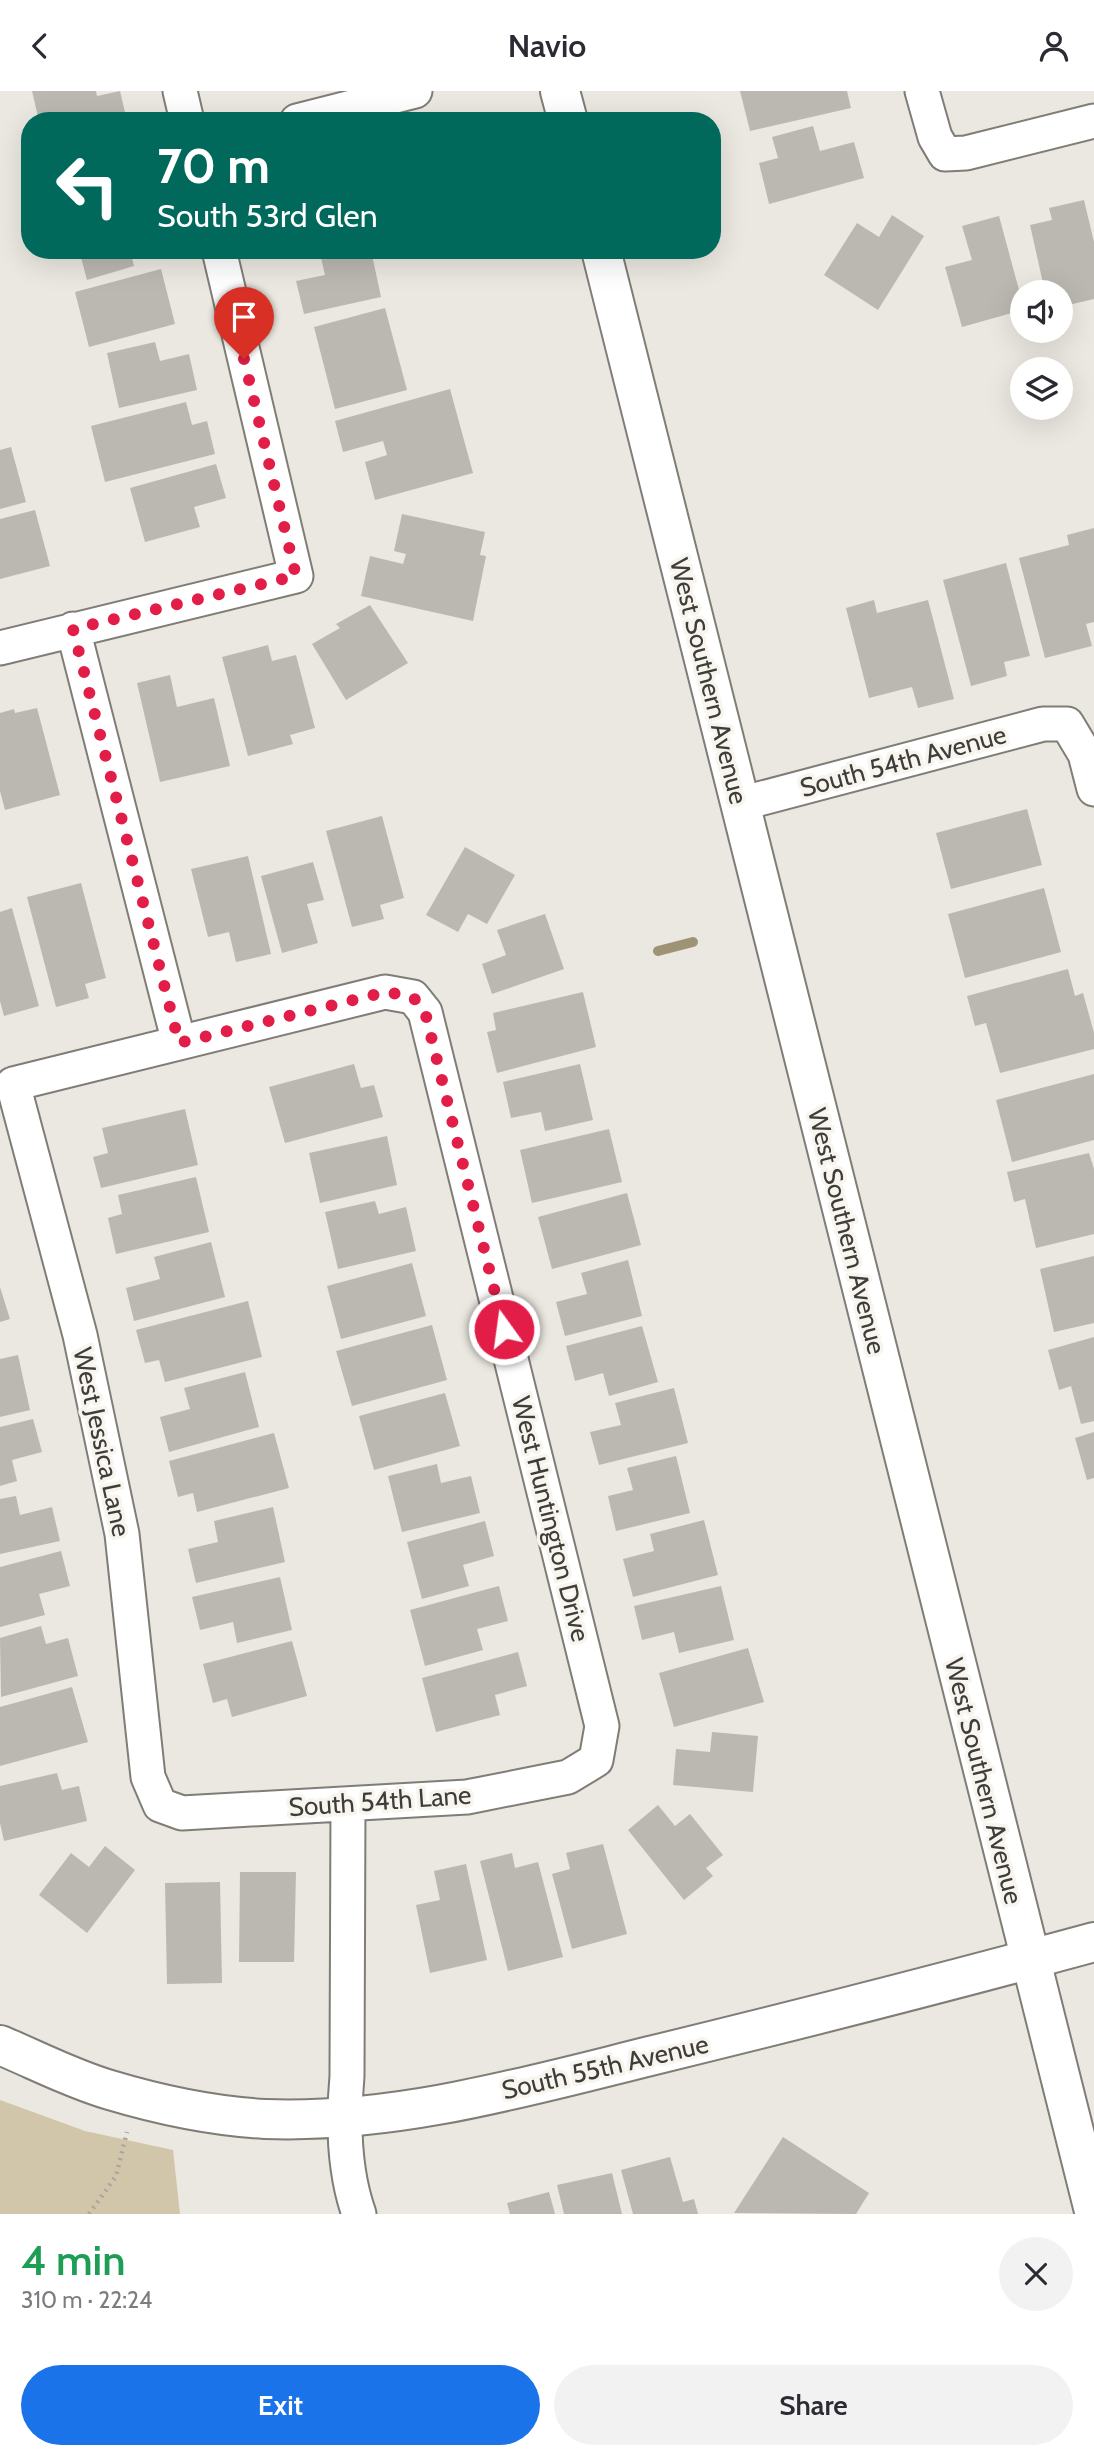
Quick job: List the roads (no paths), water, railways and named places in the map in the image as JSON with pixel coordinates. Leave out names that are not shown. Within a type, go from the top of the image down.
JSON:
[{"type":"main road","points":[[560,91],[566,112]]},
{"type":"main road","name":"West Southern Avenue","points":[[603,259],[1094,2211]]},
{"type":"main road","name":"South 55th Avenue","points":[[0,2045],[122,2093],[191,2110],[265,2119],[344,2117],[412,2109],[500,2092],[783,2024],[1094,1942]]},
{"type":"street","points":[[180,91],[185,112]]},
{"type":"street","points":[[332,112],[415,91]]},
{"type":"street","points":[[922,91],[935,137],[945,153],[966,153],[1094,121]]},
{"type":"street","points":[[0,648],[296,576],[221,259]]},
{"type":"street","points":[[73,629],[179,1043]]},
{"type":"street","name":"South 54th Avenue","points":[[740,804],[1043,724],[1067,724],[1085,754],[1094,789]]},
{"type":"street","name":"West Huntington Drive","points":[[179,1043],[386,992],[413,997],[425,1012],[602,1726],[596,1760]]},
{"type":"street","name":"West Jessica Lane","points":[[160,1805],[148,1777],[122,1534],[80,1335],[13,1084],[179,1043]]},
{"type":"street","name":"South 54th Lane","points":[[160,1805],[182,1813],[467,1797],[568,1777],[596,1760]]},
{"type":"street","points":[[348,1804],[347,2076],[344,2117],[351,2206]]},
{"type":"waterway","points":[[658,951],[693,942]]}]
